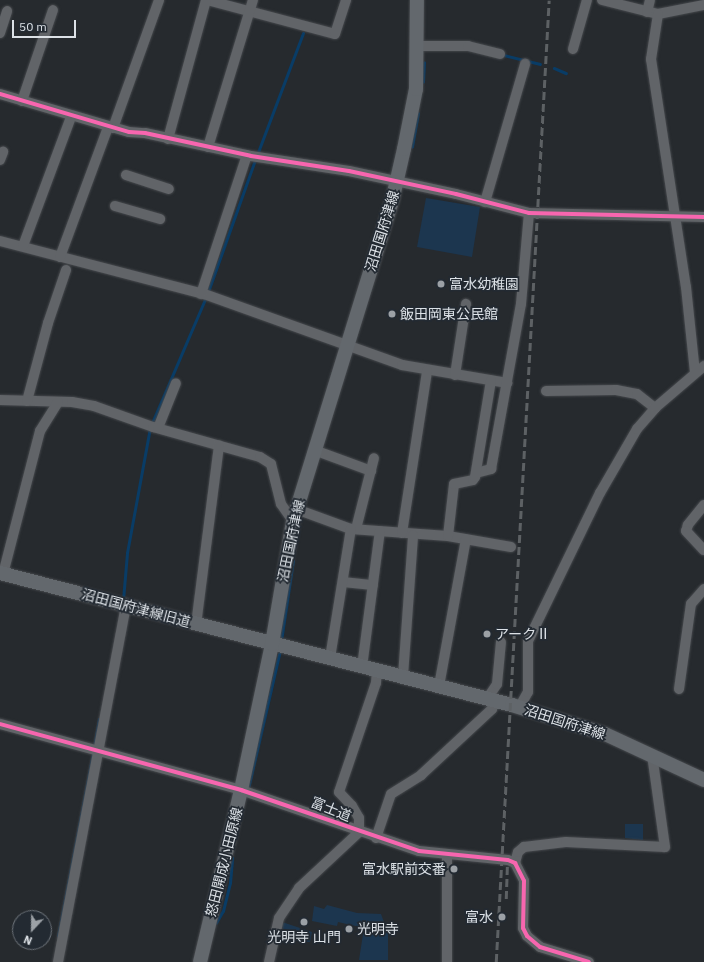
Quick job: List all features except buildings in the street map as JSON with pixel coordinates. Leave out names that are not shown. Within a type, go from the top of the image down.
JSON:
[{"type":"main road","name":"沼田国府津線","points":[[418,0],[414,101],[397,182],[295,515],[272,644],[403,676],[519,708],[605,734],[704,780]]},
{"type":"main road","name":"沼田国府津線旧道","points":[[1,574],[122,604],[196,625],[272,644]]},
{"type":"main road","name":"怒田開成小田原線","points":[[200,962],[246,792],[272,644]]},
{"type":"street","points":[[60,257],[159,0]]},
{"type":"street","points":[[168,138],[206,0],[335,34],[346,0]]},
{"type":"street","points":[[208,147],[253,0]]},
{"type":"street","points":[[572,50],[587,0]]},
{"type":"street","points":[[602,0],[658,14],[704,5]]},
{"type":"street","points":[[647,12],[650,0]]},
{"type":"street","points":[[22,100],[53,10]]},
{"type":"street","points":[[0,33],[7,11]]},
{"type":"street","points":[[658,14],[651,59],[686,287],[695,372]]},
{"type":"street","points":[[417,46],[468,46],[500,54]]},
{"type":"street","points":[[485,202],[525,64]]},
{"type":"street","points":[[0,94],[71,117],[110,127],[253,156],[349,171],[529,213],[704,217]]},
{"type":"street","points":[[23,246],[71,117]]},
{"type":"street","points":[[205,295],[253,156]]},
{"type":"street","points":[[126,175],[169,189]]},
{"type":"street","points":[[115,206],[160,219]]},
{"type":"street","points":[[476,473],[491,468],[508,383],[521,304],[529,213]]},
{"type":"street","points":[[0,241],[205,295],[396,364],[428,371],[508,383]]},
{"type":"street","points":[[27,401],[48,323],[66,270]]},
{"type":"street","points":[[455,375],[466,304]]},
{"type":"street","points":[[519,708],[528,692],[528,641],[600,493],[638,429],[655,408],[695,372],[704,366]]},
{"type":"street","points":[[403,676],[408,534],[428,371]]},
{"type":"street","points":[[448,536],[454,484],[472,480],[476,473],[492,380]]},
{"type":"street","points":[[153,427],[176,382]]},
{"type":"street","points":[[546,391],[616,390],[637,394],[655,408]]},
{"type":"street","points":[[0,400],[58,402],[94,406],[153,427],[260,457],[271,464],[281,504],[295,515],[353,529],[448,536],[511,547]]},
{"type":"street","points":[[1,574],[40,431],[58,402]]},
{"type":"street","points":[[196,625],[220,445]]},
{"type":"street","points":[[314,450],[372,471]]},
{"type":"street","points":[[330,658],[353,529],[372,471],[374,458]]},
{"type":"street","points":[[704,506],[688,525],[686,531],[704,550]]},
{"type":"street","points":[[362,667],[380,531]]},
{"type":"street","points":[[439,686],[466,539]]},
{"type":"street","points":[[343,582],[373,585]]},
{"type":"street","points":[[679,689],[691,604],[704,589]]},
{"type":"street","points":[[58,962],[122,604]]},
{"type":"street","points":[[376,838],[391,794],[421,775],[492,709],[491,700],[497,684],[501,642]]},
{"type":"street","points":[[269,962],[280,918],[299,888],[359,832],[358,818],[352,806],[339,792],[376,683],[377,670]]},
{"type":"street","name":"富士道","points":[[0,724],[246,792],[305,810],[359,832],[419,851],[447,856],[503,858],[515,863]]},
{"type":"street","points":[[589,962],[567,959],[540,947],[527,936],[523,928],[524,882],[515,863],[518,852],[524,847],[566,842],[665,848],[652,755]]},
{"type":"street","points":[[447,856],[447,962]]},
{"type":"shaded area","points":[[426,198],[480,207],[472,257],[417,247]]},
{"type":"shaded area","points":[[625,824],[643,824],[643,840],[625,838]]},
{"type":"shaded area","points":[[327,905],[357,913],[381,914],[388,933],[388,960],[359,960],[364,928],[338,922],[337,926],[312,921],[314,906],[324,909]]},
{"type":"shaded area","points":[[282,922],[312,932],[310,942],[292,940],[294,931],[280,928]]},
{"type":"waterway","points":[[257,155],[303,33]]},
{"type":"waterway","points":[[504,55],[540,64]]},
{"type":"waterway","points":[[423,82],[424,63]]},
{"type":"waterway","points":[[554,68],[566,73]]},
{"type":"waterway","points":[[412,147],[418,114]]},
{"type":"waterway","points":[[208,292],[255,160]]},
{"type":"waterway","points":[[152,423],[206,297]]},
{"type":"waterway","points":[[123,600],[127,553],[150,428]]},
{"type":"waterway","points":[[281,641],[293,561]]},
{"type":"waterway","points":[[248,789],[280,650]]},
{"type":"waterway","points":[[94,747],[99,719]]},
{"type":"waterway","points":[[58,936],[93,752]]},
{"type":"waterway","points":[[216,923],[223,911],[230,883],[232,858]]},
{"type":"railway","points":[[496,962],[549,0]]},
{"type":"railway","points":[[506,899],[507,865]]},
{"type":"cycle path","points":[[0,94],[129,132],[145,133],[251,156],[349,171],[456,194],[529,213],[704,217]]},
{"type":"cycle path","points":[[0,724],[241,790],[419,851],[508,860],[515,863],[524,881],[523,928],[527,936],[540,947],[589,962]]},
{"type":"place","name":"富水幼稚園","points":[[441,284]]},
{"type":"place","name":"飯田岡東公民館","points":[[392,314]]},
{"type":"place","name":"アークⅡ","points":[[487,634]]},
{"type":"place","name":"富水駅前交番","points":[[454,869]]},
{"type":"place","name":"富水","points":[[502,917]]},
{"type":"place","name":"光明寺 山門","points":[[304,922]]},
{"type":"place","name":"光明寺","points":[[349,929]]}]
